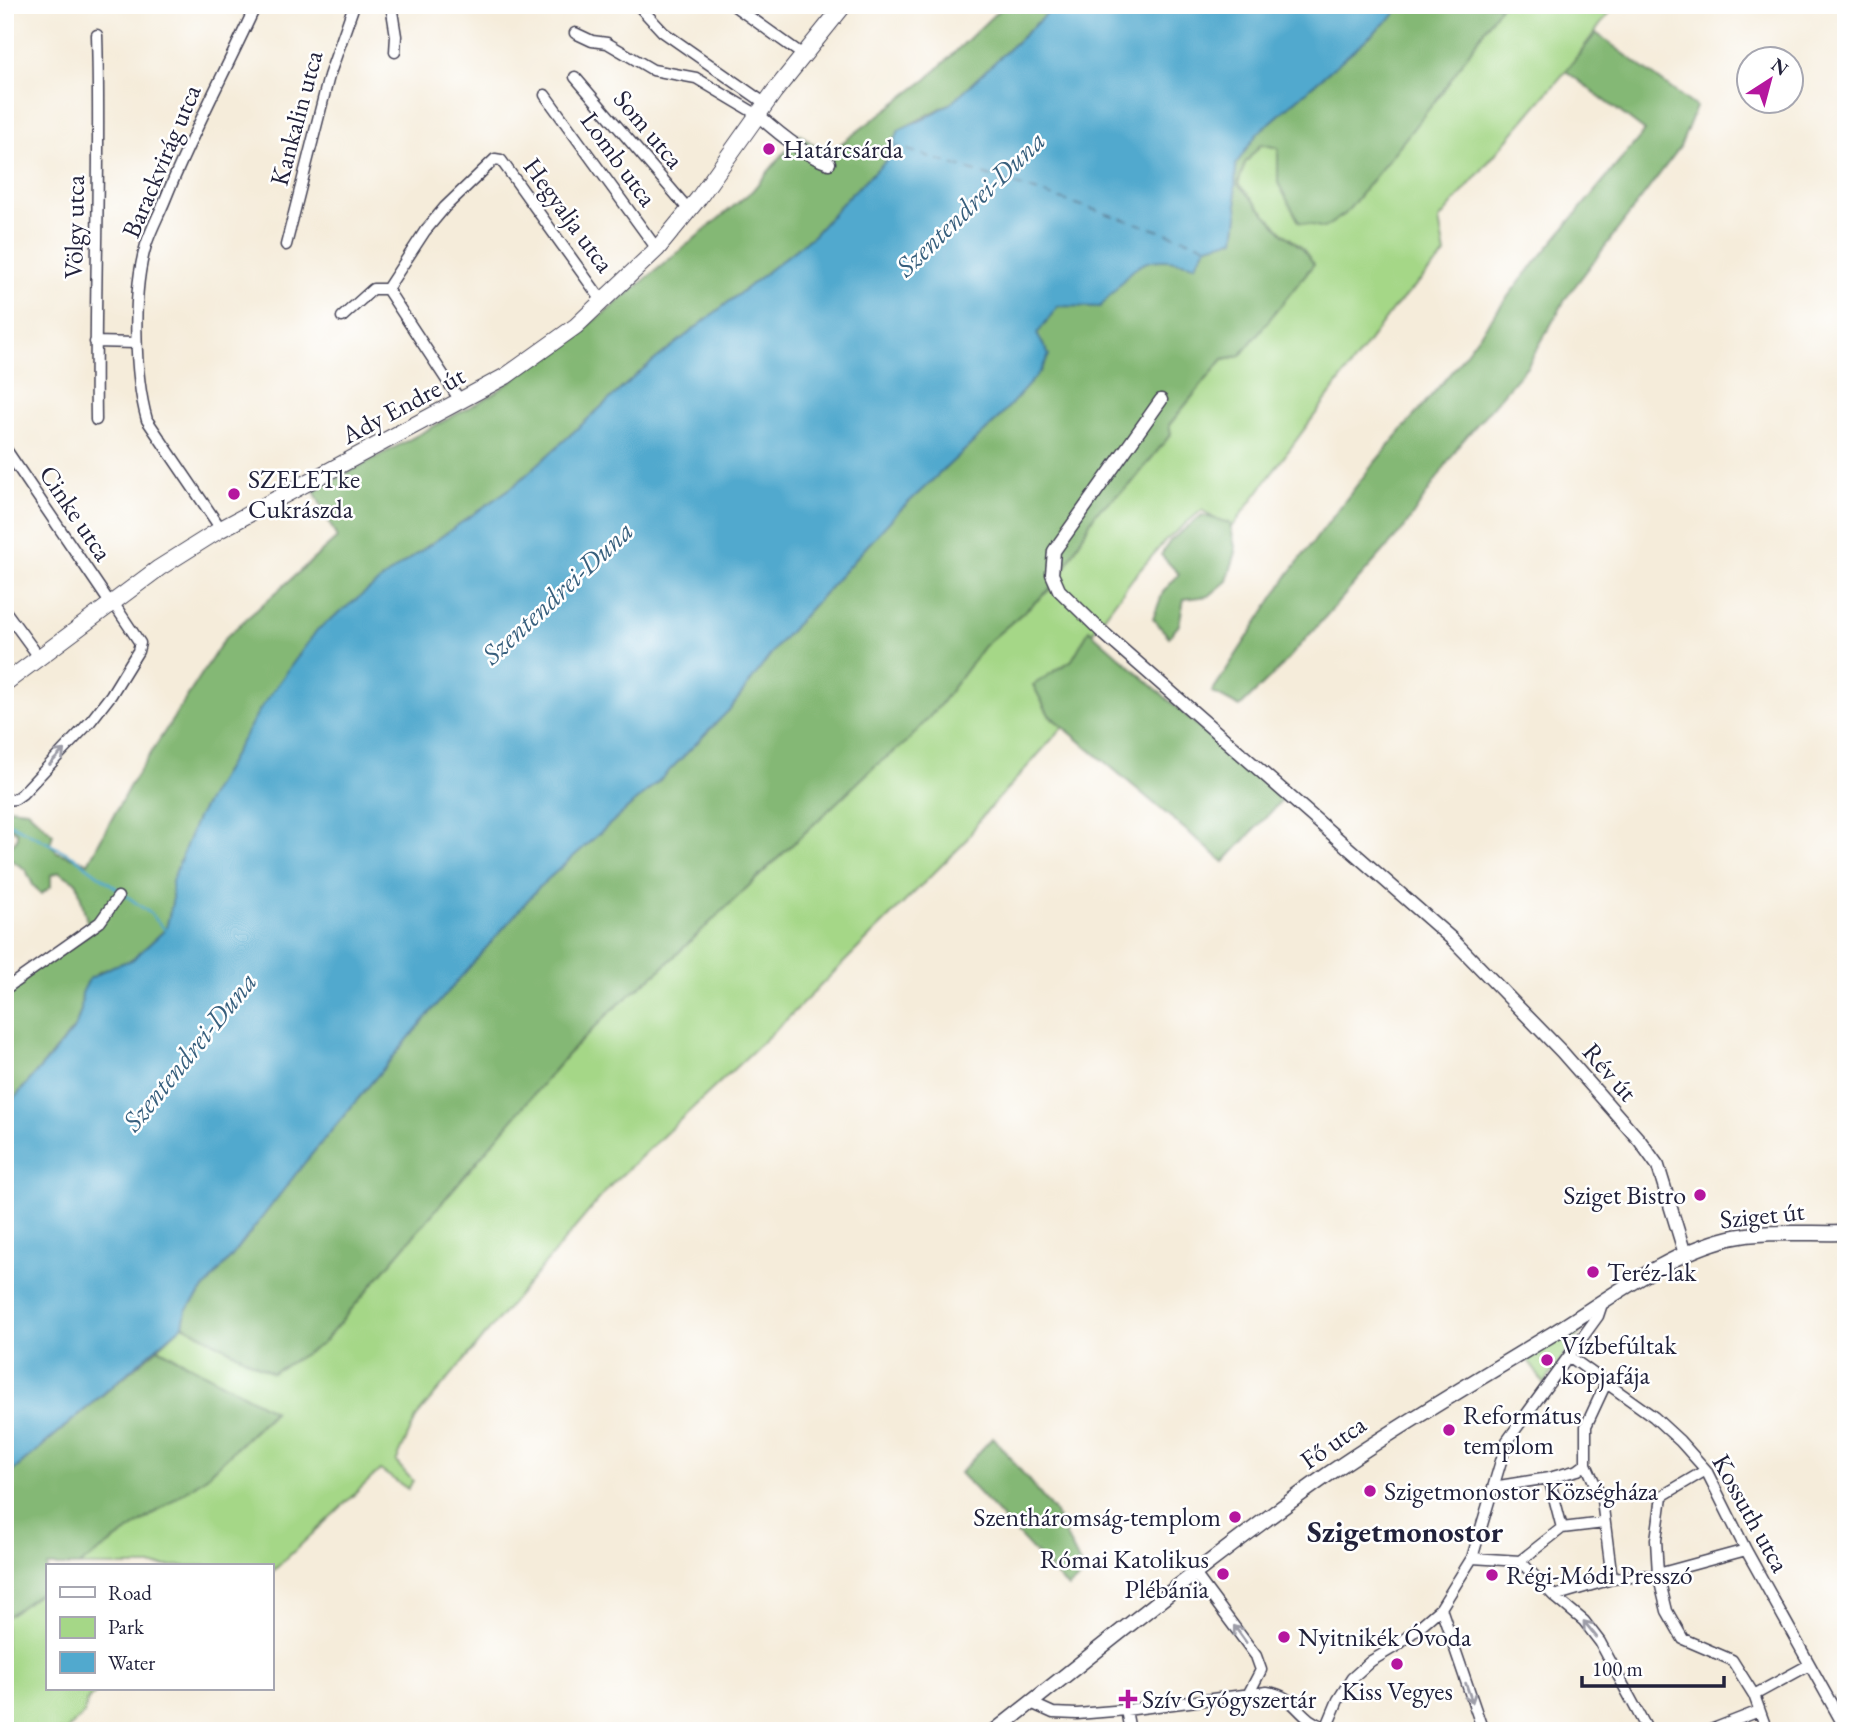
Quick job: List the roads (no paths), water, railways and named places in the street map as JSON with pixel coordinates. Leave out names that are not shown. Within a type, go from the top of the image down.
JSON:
[{"type":"main road","name":"Ady Endre út","points":[[5,682],[159,568],[221,529],[506,376],[541,352],[603,302],[657,249],[689,210],[762,109],[844,5]]},
{"type":"main road","name":"Sziget út","points":[[1685,1254],[1730,1238],[1846,1233]]},
{"type":"main road","name":"Fő utca","points":[[995,1731],[1195,1574],[1328,1475],[1414,1416],[1685,1254]]},
{"type":"street","name":"Barackvirág utca","points":[[221,529],[147,420],[142,404],[136,343],[139,296],[146,246],[180,162],[256,5]]},
{"type":"street","name":"Kankalin utca","points":[[286,245],[329,76],[354,5]]},
{"type":"street","points":[[391,5],[396,36],[395,52]]},
{"type":"street","points":[[638,5],[663,32],[762,109],[794,143],[829,163]]},
{"type":"street","points":[[733,5],[803,55]]},
{"type":"street","points":[[575,33],[592,41],[607,43],[653,71],[696,78],[762,109]]},
{"type":"street","name":"Völgy utca","points":[[96,420],[99,99],[97,35]]},
{"type":"street","name":"Som utca","points":[[575,77],[689,210]]},
{"type":"street","name":"Lomb utca","points":[[545,95],[657,249]]},
{"type":"street","name":"Hegyalja utca","points":[[387,289],[425,231],[495,159],[501,160],[603,302]]},
{"type":"street","points":[[342,317],[373,289],[387,289],[461,402]]},
{"type":"street","points":[[95,342],[136,343]]},
{"type":"street","name":"Rév út","points":[[1161,400],[1054,551],[1052,573],[1059,590],[1100,630],[1459,945],[1562,1052],[1640,1141],[1658,1166],[1685,1254]]},
{"type":"street","name":"Cinke utca","points":[[5,448],[140,643],[138,651],[111,695],[90,722],[22,794],[15,799],[5,800]]},
{"type":"street","points":[[6,611],[39,657]]},
{"type":"street","points":[[5,989],[100,922],[118,897]]},
{"type":"street","points":[[1031,1703],[1053,1713],[1126,1710],[1249,1693],[1280,1693],[1325,1729],[1352,1678],[1371,1661],[1398,1645],[1441,1608],[1472,1558],[1507,1441],[1570,1357],[1598,1316],[1602,1304]]},
{"type":"street","name":"Kossuth utca","points":[[1570,1357],[1654,1417],[1681,1441],[1706,1470],[1746,1550],[1846,1730]]},
{"type":"street","points":[[1606,1383],[1586,1426],[1586,1464],[1602,1500],[1612,1579]]},
{"type":"street","points":[[1493,1488],[1549,1478],[1578,1470],[1586,1464]]},
{"type":"street","points":[[1706,1470],[1662,1496],[1656,1540],[1658,1574],[1667,1611],[1683,1639],[1732,1660],[1754,1695],[1767,1731]]},
{"type":"street","points":[[1549,1478],[1562,1528]]},
{"type":"street","points":[[1472,1558],[1520,1561],[1562,1528],[1604,1523]]},
{"type":"street","points":[[1554,1596],[1612,1579],[1658,1574],[1746,1550]]},
{"type":"street","points":[[1520,1561],[1554,1596],[1584,1621],[1600,1642],[1648,1731]]},
{"type":"street","points":[[1195,1574],[1256,1656],[1261,1670],[1249,1693]]},
{"type":"street","points":[[1441,1608],[1483,1731]]},
{"type":"street","points":[[1754,1695],[1809,1665]]},
{"type":"street","points":[[1126,1710],[1130,1731]]},
{"type":"street","points":[[1709,1731],[1759,1710]]},
{"type":"water","name":"Szentendrei-Duna","points":[[1056,5],[1402,5],[1394,15],[1257,134],[1236,164],[1238,215],[1235,239],[1207,246],[1195,265],[1161,260],[1149,261],[1139,266],[1100,307],[1058,306],[1037,334],[1049,355],[1040,372],[995,422],[896,514],[780,642],[731,708],[663,777],[539,887],[306,1161],[186,1310],[183,1325],[5,1478],[5,1109],[75,1028],[81,1010],[82,993],[89,979],[113,966],[132,960],[166,929],[172,903],[172,881],[197,818],[260,709],[317,630],[398,567],[515,485],[642,370],[814,235],[846,199],[887,160],[899,130],[951,103]]},
{"type":"waterway","points":[[5,821],[73,856],[151,914],[166,931]]},
{"type":"place","name":"Határcsárda","points":[[769,149]]},
{"type":"place","name":"SZELETke Cukrászda","points":[[234,494]]},
{"type":"place","name":"Sziget Bistro","points":[[1700,1195]]},
{"type":"place","name":"Teréz-lak","points":[[1593,1272]]},
{"type":"place","name":"Vízbefúltak kopjafája","points":[[1547,1360]]},
{"type":"place","name":"Református templom","points":[[1449,1430]]},
{"type":"place","name":"Szigetmonostor Községháza","points":[[1370,1491]]},
{"type":"place","name":"Szentháromság-templom","points":[[1235,1517]]},
{"type":"place","name":"Római Katolikus Plébánia","points":[[1223,1574]]},
{"type":"place","name":"Régi-Módi Presszó","points":[[1492,1575]]},
{"type":"place","name":"Nyitnikék Óvoda","points":[[1284,1637]]},
{"type":"place","name":"Kiss Vegyes","points":[[1397,1664]]},
{"type":"place","name":"Szív Gyógyszertár","points":[[1128,1699]]},
{"type":"district","name":"Szigetmonostor","points":[[1405,1532]]}]
